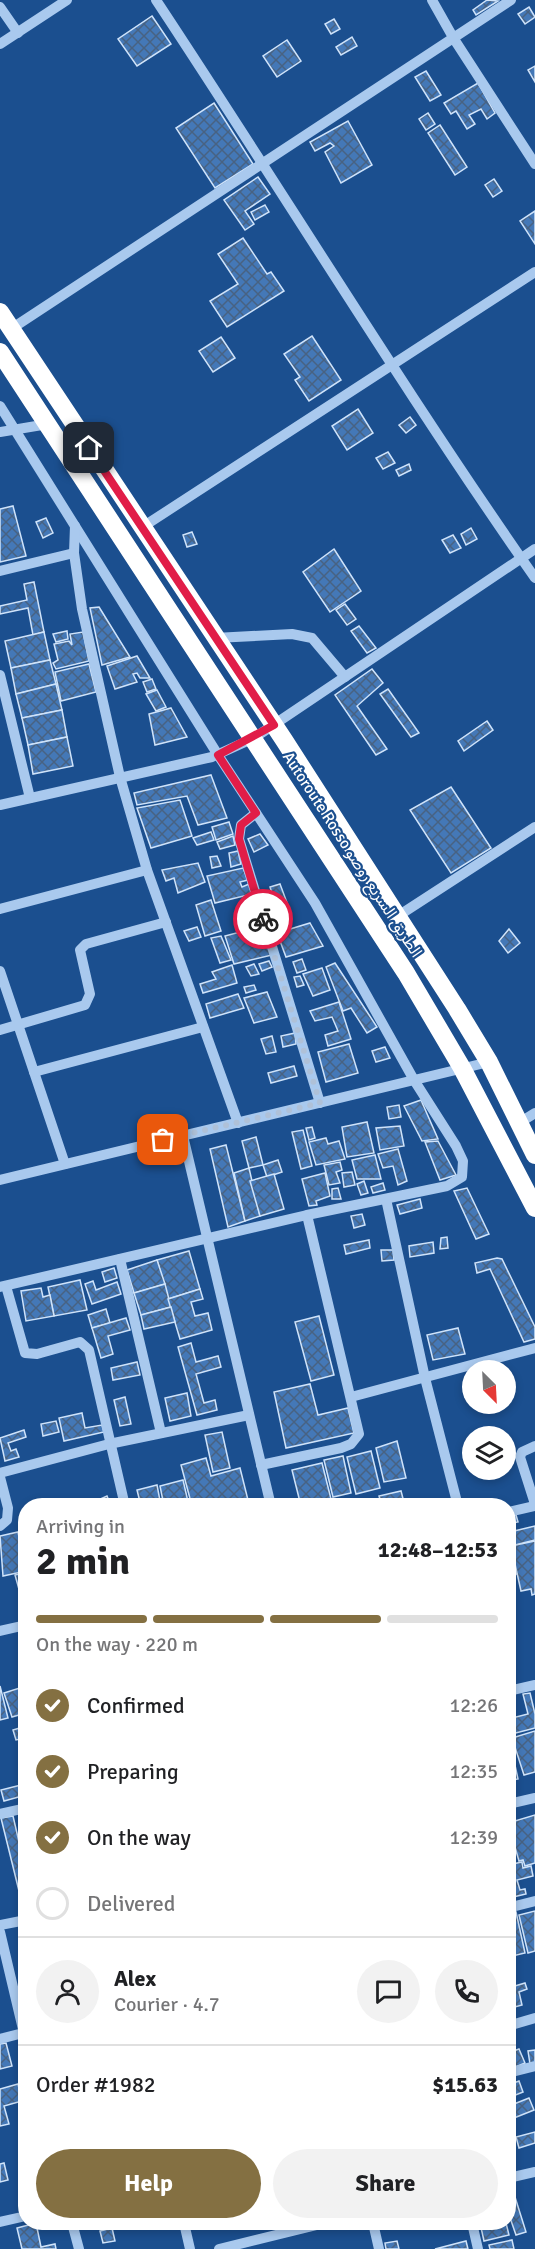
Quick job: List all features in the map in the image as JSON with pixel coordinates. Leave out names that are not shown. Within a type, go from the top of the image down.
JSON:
[{"type":"highway","name":"Autoroute Rosso الطريق السريع روصو","points":[[0,312],[398,916],[489,1062],[535,1155]]},
{"type":"highway","name":"Autoroute Rosso الطريق السريع روصو","points":[[0,352],[406,973],[462,1068],[535,1208]]},
{"type":"street","points":[[0,44],[67,0]]},
{"type":"street","points":[[156,0],[264,164],[390,366],[535,579]]},
{"type":"street","points":[[432,0],[454,39],[535,164]]},
{"type":"street","points":[[11,329],[511,0]]},
{"type":"street","points":[[0,7],[18,33]]},
{"type":"street","points":[[141,528],[535,272]]},
{"type":"street","points":[[0,406],[218,755],[315,903],[414,1080],[456,1146],[464,1169],[462,1177],[447,1186],[307,1215],[3,1286],[25,1353],[37,1354],[80,1342],[89,1350],[123,1498]]},
{"type":"street","points":[[0,432],[48,424]]},
{"type":"street","points":[[75,525],[74,554],[82,609],[120,777],[147,870],[238,1122]]},
{"type":"street","points":[[0,805],[218,755],[254,738],[535,549]]},
{"type":"street","points":[[0,571],[74,554]]},
{"type":"street","points":[[215,638],[292,634],[312,638],[345,677]]},
{"type":"street","points":[[0,675],[3,702],[30,798]]},
{"type":"street","points":[[256,813],[241,825],[239,839],[320,1103]]},
{"type":"street","points":[[398,916],[535,827]]},
{"type":"street","points":[[0,909],[147,870]]},
{"type":"street","points":[[0,1030],[85,1005],[90,994],[80,950],[86,944],[166,922]]},
{"type":"street","points":[[0,971],[65,1164]]},
{"type":"street","points":[[34,1072],[203,1027]]},
{"type":"street","points":[[0,1180],[489,1062]]},
{"type":"street","points":[[519,1123],[535,1113]]},
{"type":"street","points":[[183,1136],[269,1498]]},
{"type":"street","points":[[386,1199],[425,1378],[456,1498]]},
{"type":"street","points":[[261,1465],[351,1444],[359,1434],[307,1215]]},
{"type":"street","points":[[120,1259],[161,1433]]},
{"type":"street","points":[[351,1397],[535,1348]]},
{"type":"street","points":[[0,1526],[6,1520],[8,1508],[0,1475],[109,1444],[249,1415]]},
{"type":"street","points":[[516,1510],[535,1505],[520,1457],[522,1452],[535,1446]]},
{"type":"street","points":[[0,1631],[18,1627]]},
{"type":"street","points":[[516,1689],[535,1685]]},
{"type":"street","points":[[516,1802],[535,1798]]},
{"type":"street","points":[[0,1814],[18,1810]]},
{"type":"street","points":[[516,1906],[535,1901]]},
{"type":"street","points":[[0,1926],[18,1922]]},
{"type":"street","points":[[0,1932],[18,2011]]},
{"type":"street","points":[[516,2024],[535,2018]]},
{"type":"street","points":[[0,2039],[18,2038]]},
{"type":"street","points":[[516,2071],[535,2066]]},
{"type":"street","points":[[516,2176],[535,2172]]},
{"type":"street","points":[[0,2222],[18,2218]]},
{"type":"street","points":[[74,2230],[79,2249]]},
{"type":"street","points":[[186,2230],[190,2249]]},
{"type":"street","points":[[219,2249],[296,2230]]},
{"type":"street","points":[[375,2230],[379,2249]]},
{"type":"street","points":[[474,2230],[478,2249]]},
{"type":"building","points":[[487,0],[498,1],[476,15],[473,10]]},
{"type":"building","points":[[529,7],[535,17],[525,24],[518,14]]},
{"type":"building","points":[[152,16],[171,44],[137,66],[118,39]]},
{"type":"building","points":[[334,19],[340,29],[331,34],[325,24]]},
{"type":"building","points":[[352,37],[357,46],[341,55],[336,47]]},
{"type":"building","points":[[287,40],[301,61],[277,77],[263,56]]},
{"type":"building","points":[[535,66],[535,82],[528,70]]},
{"type":"building","points":[[426,71],[441,95],[430,101],[415,77]]},
{"type":"building","points":[[478,83],[495,113],[487,119],[481,109],[469,115],[475,124],[467,129],[456,111],[451,114],[444,103]]},
{"type":"building","points":[[214,103],[253,164],[215,188],[176,128]]},
{"type":"building","points":[[428,113],[435,124],[426,130],[419,119]]},
{"type":"building","points":[[348,121],[372,165],[341,183],[325,152],[334,146],[330,143],[315,151],[310,142]]},
{"type":"building","points":[[440,125],[467,167],[455,175],[428,133]]},
{"type":"building","points":[[258,177],[270,194],[245,211],[254,224],[245,230],[224,200]]},
{"type":"building","points":[[494,179],[502,191],[493,197],[485,185]]},
{"type":"building","points":[[265,205],[269,212],[255,220],[251,212]]},
{"type":"building","points":[[535,211],[535,244],[520,221]]},
{"type":"building","points":[[243,238],[267,274],[271,272],[284,291],[227,327],[210,301],[238,284],[218,254]]},
{"type":"building","points":[[312,336],[341,380],[309,401],[295,380],[300,377],[284,354]]},
{"type":"building","points":[[221,337],[235,358],[213,372],[199,351]]},
{"type":"building","points":[[358,409],[373,433],[347,450],[332,426]]},
{"type":"building","points":[[410,417],[416,425],[406,433],[399,425]]},
{"type":"building","points":[[388,452],[395,463],[383,469],[376,458]]},
{"type":"building","points":[[409,464],[411,470],[399,476],[396,470]]},
{"type":"building","points":[[13,506],[26,556],[0,562],[0,509]]},
{"type":"building","points":[[46,518],[53,533],[43,538],[36,522]]},
{"type":"building","points":[[471,528],[477,539],[466,545],[461,534]]},
{"type":"building","points":[[192,532],[197,544],[187,547],[183,535]]},
{"type":"building","points":[[453,535],[461,548],[450,553],[442,540]]},
{"type":"building","points":[[334,549],[361,591],[330,612],[303,572]]},
{"type":"building","points":[[34,582],[44,632],[33,635],[28,608],[0,614],[0,606],[27,600],[24,584]]},
{"type":"building","points":[[345,604],[356,619],[347,625],[336,610]]},
{"type":"building","points":[[99,607],[130,657],[102,665],[90,608]]},
{"type":"building","points":[[359,626],[376,648],[367,653],[351,631]]},
{"type":"building","points":[[67,631],[68,639],[56,642],[53,634]]},
{"type":"building","points":[[44,632],[50,660],[11,668],[5,641]]},
{"type":"building","points":[[83,632],[89,661],[56,669],[53,663],[58,660],[54,644],[69,641],[72,645],[70,634]]},
{"type":"building","points":[[137,656],[150,678],[140,678],[137,673],[133,674],[137,682],[115,689],[107,666]]},
{"type":"building","points":[[50,660],[56,684],[16,694],[11,668]]},
{"type":"building","points":[[89,664],[96,692],[61,701],[55,672]]},
{"type":"building","points":[[372,669],[383,683],[357,706],[387,749],[376,755],[335,695]]},
{"type":"building","points":[[152,679],[156,689],[147,692],[143,682]]},
{"type":"building","points":[[56,684],[62,710],[22,718],[16,694]]},
{"type":"building","points":[[388,689],[419,733],[411,737],[380,694]]},
{"type":"building","points":[[157,690],[166,707],[156,711],[146,694]]},
{"type":"building","points":[[171,708],[187,737],[155,745],[149,714]]},
{"type":"building","points":[[62,710],[67,737],[28,745],[22,718]]},
{"type":"building","points":[[487,721],[493,730],[464,751],[458,741]]},
{"type":"building","points":[[67,737],[73,766],[33,774],[28,745]]},
{"type":"building","points":[[211,775],[227,818],[198,825],[187,796],[137,805],[134,793]]},
{"type":"building","points":[[451,787],[491,848],[451,873],[410,810]]},
{"type":"building","points":[[180,800],[192,836],[151,848],[137,808]]},
{"type":"building","points":[[229,822],[233,834],[216,840],[212,827]]},
{"type":"building","points":[[211,832],[214,840],[197,845],[193,838]]},
{"type":"building","points":[[260,834],[268,845],[254,852],[248,839]]},
{"type":"building","points":[[233,836],[235,845],[220,849],[217,842]]},
{"type":"building","points":[[238,851],[241,864],[231,867],[229,853]]},
{"type":"building","points":[[217,856],[221,866],[212,868],[210,857]]},
{"type":"building","points":[[198,863],[205,882],[178,893],[174,878],[166,881],[162,870]]},
{"type":"building","points":[[243,868],[248,880],[240,882],[242,887],[249,884],[252,894],[215,903],[207,876]]},
{"type":"building","points":[[280,884],[289,908],[278,912],[270,887]]},
{"type":"building","points":[[211,900],[221,931],[205,936],[196,905]]},
{"type":"building","points":[[310,923],[323,946],[286,957],[277,933]]},
{"type":"building","points":[[263,926],[272,955],[234,964],[225,936]]},
{"type":"building","points":[[197,927],[201,937],[189,941],[184,931]]},
{"type":"building","points":[[509,929],[520,943],[508,953],[499,941]]},
{"type":"building","points":[[221,936],[231,960],[220,963],[211,938]]},
{"type":"building","points":[[302,959],[306,970],[297,973],[293,962]]},
{"type":"building","points":[[269,961],[272,967],[262,971],[259,964]]},
{"type":"building","points":[[335,963],[377,1027],[367,1033],[351,1008],[343,1011],[326,967]]},
{"type":"building","points":[[254,964],[259,974],[251,976],[246,967]]},
{"type":"building","points":[[232,965],[237,983],[203,993],[200,984],[216,979],[212,972]]},
{"type":"building","points":[[322,968],[330,990],[313,996],[303,974]]},
{"type":"building","points":[[300,976],[304,985],[297,987],[294,977]]},
{"type":"building","points":[[254,985],[256,990],[246,993],[244,987]]},
{"type":"building","points":[[267,992],[277,1017],[254,1023],[244,998]]},
{"type":"building","points":[[238,994],[244,1008],[210,1018],[206,1004]]},
{"type":"building","points":[[339,1002],[351,1039],[328,1046],[325,1035],[338,1031],[332,1017],[315,1021],[310,1011]]},
{"type":"building","points":[[295,1033],[296,1044],[283,1047],[281,1036]]},
{"type":"building","points":[[272,1036],[276,1052],[266,1054],[261,1039]]},
{"type":"building","points":[[349,1044],[358,1073],[326,1082],[318,1052]]},
{"type":"building","points":[[385,1047],[390,1058],[376,1062],[372,1051]]},
{"type":"building","points":[[294,1066],[297,1076],[271,1083],[268,1073]]},
{"type":"building","points":[[421,1100],[438,1139],[422,1141],[404,1106]]},
{"type":"building","points":[[399,1105],[401,1117],[389,1119],[387,1107]]},
{"type":"building","points":[[367,1122],[374,1153],[347,1157],[342,1127]]},
{"type":"building","points":[[400,1126],[404,1146],[380,1150],[376,1128]]},
{"type":"building","points":[[312,1127],[315,1138],[309,1140],[306,1128]]},
{"type":"building","points":[[303,1130],[312,1166],[301,1169],[292,1132]]},
{"type":"building","points":[[256,1137],[263,1165],[249,1168],[242,1141]]},
{"type":"building","points":[[326,1138],[328,1144],[339,1141],[345,1159],[316,1165],[309,1142]]},
{"type":"building","points":[[438,1141],[456,1175],[440,1180],[425,1142]]},
{"type":"building","points":[[226,1145],[245,1221],[228,1227],[210,1149]]},
{"type":"building","points":[[398,1149],[407,1181],[398,1185],[393,1166],[383,1168],[378,1154]]},
{"type":"building","points":[[375,1155],[381,1179],[357,1179],[352,1160]]},
{"type":"building","points":[[278,1160],[282,1172],[267,1177],[263,1165]]},
{"type":"building","points":[[340,1162],[342,1170],[336,1172],[340,1183],[329,1185],[324,1165]]},
{"type":"building","points":[[249,1168],[260,1216],[245,1221],[234,1173]]},
{"type":"building","points":[[352,1172],[355,1185],[344,1187],[342,1173]]},
{"type":"building","points":[[325,1173],[330,1196],[316,1201],[317,1205],[309,1206],[302,1179]]},
{"type":"building","points":[[274,1174],[284,1209],[260,1216],[250,1181]]},
{"type":"building","points":[[364,1181],[368,1193],[361,1195],[357,1184]]},
{"type":"building","points":[[383,1183],[385,1190],[373,1193],[371,1187]]},
{"type":"building","points":[[338,1188],[341,1199],[332,1199],[332,1189]]},
{"type":"building","points":[[467,1188],[489,1234],[476,1239],[454,1191]]},
{"type":"building","points":[[420,1199],[422,1208],[400,1214],[397,1205]]},
{"type":"building","points":[[362,1214],[365,1225],[354,1228],[351,1216]]},
{"type":"building","points":[[447,1237],[448,1248],[440,1249],[441,1238]]},
{"type":"building","points":[[369,1240],[370,1248],[346,1254],[344,1245]]},
{"type":"building","points":[[433,1242],[434,1253],[410,1257],[409,1246]]},
{"type":"building","points":[[381,1250],[393,1250],[394,1260],[382,1261]]},
{"type":"building","points":[[189,1251],[200,1289],[168,1299],[157,1260]]},
{"type":"building","points":[[502,1259],[535,1327],[535,1339],[524,1342],[490,1269],[477,1273],[475,1263]]},
{"type":"building","points":[[157,1260],[165,1284],[134,1293],[127,1270]]},
{"type":"building","points":[[114,1268],[117,1278],[105,1282],[102,1272]]},
{"type":"building","points":[[80,1280],[87,1310],[54,1316],[48,1287]]},
{"type":"building","points":[[93,1281],[96,1290],[117,1282],[121,1294],[92,1304],[85,1284]]},
{"type":"building","points":[[165,1284],[171,1307],[141,1315],[134,1293]]},
{"type":"building","points":[[41,1288],[43,1297],[50,1295],[54,1316],[26,1321],[21,1291]]},
{"type":"building","points":[[200,1289],[203,1299],[191,1302],[195,1316],[208,1313],[212,1330],[180,1339],[168,1299]]},
{"type":"building","points":[[171,1307],[175,1322],[144,1329],[141,1315]]},
{"type":"building","points":[[106,1309],[110,1323],[92,1328],[88,1315]]},
{"type":"building","points":[[319,1316],[334,1375],[311,1381],[295,1322]]},
{"type":"building","points":[[126,1318],[130,1330],[108,1336],[113,1354],[101,1358],[92,1328]]},
{"type":"building","points":[[458,1328],[465,1354],[433,1360],[427,1335]]},
{"type":"building","points":[[191,1343],[196,1362],[218,1356],[221,1367],[196,1374],[204,1403],[215,1400],[217,1410],[197,1415],[178,1347]]},
{"type":"building","points":[[137,1362],[140,1375],[113,1380],[111,1368]]},
{"type":"building","points":[[310,1384],[318,1415],[348,1408],[354,1433],[286,1448],[274,1392]]},
{"type":"building","points":[[187,1393],[191,1416],[170,1421],[165,1398]]},
{"type":"building","points":[[125,1397],[131,1424],[120,1426],[114,1400]]},
{"type":"building","points":[[82,1413],[85,1428],[102,1425],[104,1432],[64,1441],[59,1418]]},
{"type":"building","points":[[56,1421],[59,1432],[43,1436],[41,1424]]},
{"type":"building","points":[[24,1430],[26,1437],[8,1443],[11,1451],[16,1449],[19,1457],[5,1461],[0,1438]]},
{"type":"building","points":[[222,1432],[230,1468],[213,1472],[205,1435]]},
{"type":"building","points":[[397,1441],[406,1478],[384,1482],[376,1448]]},
{"type":"building","points":[[371,1451],[380,1488],[356,1494],[347,1457]]},
{"type":"building","points":[[343,1456],[351,1493],[333,1497],[324,1460]]},
{"type":"building","points":[[206,1458],[211,1476],[240,1468],[248,1498],[190,1498],[181,1465]]},
{"type":"building","points":[[322,1463],[331,1498],[299,1498],[292,1470]]},
{"type":"building","points":[[183,1480],[187,1498],[162,1498],[160,1486]]},
{"type":"building","points":[[157,1485],[159,1498],[139,1498],[137,1490]]},
{"type":"building","points":[[401,1491],[403,1498],[380,1498],[379,1496]]},
{"type":"building","points":[[535,1526],[535,1540],[516,1545],[516,1531]]},
{"type":"building","points":[[18,1532],[18,1573],[3,1576],[0,1536]]},
{"type":"building","points":[[535,1541],[535,1594],[532,1595],[531,1589],[521,1591],[516,1568],[516,1545]]},
{"type":"building","points":[[0,1686],[8,1718],[0,1720]]},
{"type":"building","points":[[18,1689],[18,1715],[12,1717],[4,1693]]},
{"type":"building","points":[[530,1693],[535,1714],[535,1728],[516,1733],[516,1717],[528,1714],[523,1694]]},
{"type":"building","points":[[18,1728],[18,1740],[16,1740],[13,1730]]},
{"type":"building","points":[[535,1731],[535,1772],[524,1775],[516,1750],[516,1737]]},
{"type":"building","points":[[18,1786],[18,1797],[4,1801],[1,1790]]},
{"type":"building","points":[[535,1815],[535,1863],[525,1866],[523,1860],[519,1861],[516,1851],[516,1821]]},
{"type":"building","points":[[13,1816],[18,1838],[18,1887],[1,1818]]},
{"type":"building","points":[[522,1862],[523,1868],[531,1866],[533,1876],[517,1880],[520,1890],[525,1889],[526,1894],[516,1896],[516,1863]]},
{"type":"building","points":[[535,1911],[535,1951],[528,1953],[519,1915]]},
{"type":"building","points":[[516,1912],[525,1953],[516,1955]]},
{"type":"building","points":[[525,1983],[527,1989],[519,1992],[522,2005],[516,2007],[516,1986]]},
{"type":"building","points":[[6,2043],[12,2066],[0,2069],[0,2044]]},
{"type":"building","points":[[519,2049],[525,2063],[516,2067],[516,2050]]},
{"type":"building","points":[[535,2050],[535,2063],[530,2064],[528,2051]]},
{"type":"building","points":[[519,2081],[523,2092],[516,2095],[516,2082]]},
{"type":"building","points":[[18,2084],[18,2102],[4,2106],[9,2124],[0,2126],[0,2089]]},
{"type":"building","points":[[529,2098],[534,2110],[516,2117],[516,2103]]},
{"type":"building","points":[[535,2132],[535,2143],[519,2148],[516,2137]]},
{"type":"building","points":[[4,2163],[8,2180],[0,2182],[0,2164]]},
{"type":"building","points":[[516,2200],[526,2232],[516,2235],[514,2230]]},
{"type":"building","points":[[17,2228],[18,2230],[37,2230],[41,2247],[55,2244],[56,2249],[22,2249]]},
{"type":"building","points":[[112,2230],[115,2241],[103,2243],[100,2231]]},
{"type":"building","points":[[482,2230],[508,2230],[509,2235],[484,2241]]},
{"type":"building","points":[[512,2240],[514,2249],[490,2249],[489,2245]]},
{"type":"building","points":[[397,2241],[399,2249],[386,2249],[385,2243]]},
{"type":"building","points":[[466,2241],[468,2249],[435,2249]]},
{"type":"way so far","points":[[163,1140],[320,1103],[263,919]]},
{"type":"route","points":[[89,448],[274,725],[254,738],[218,755],[256,813],[241,825],[239,839],[263,919]]}]
